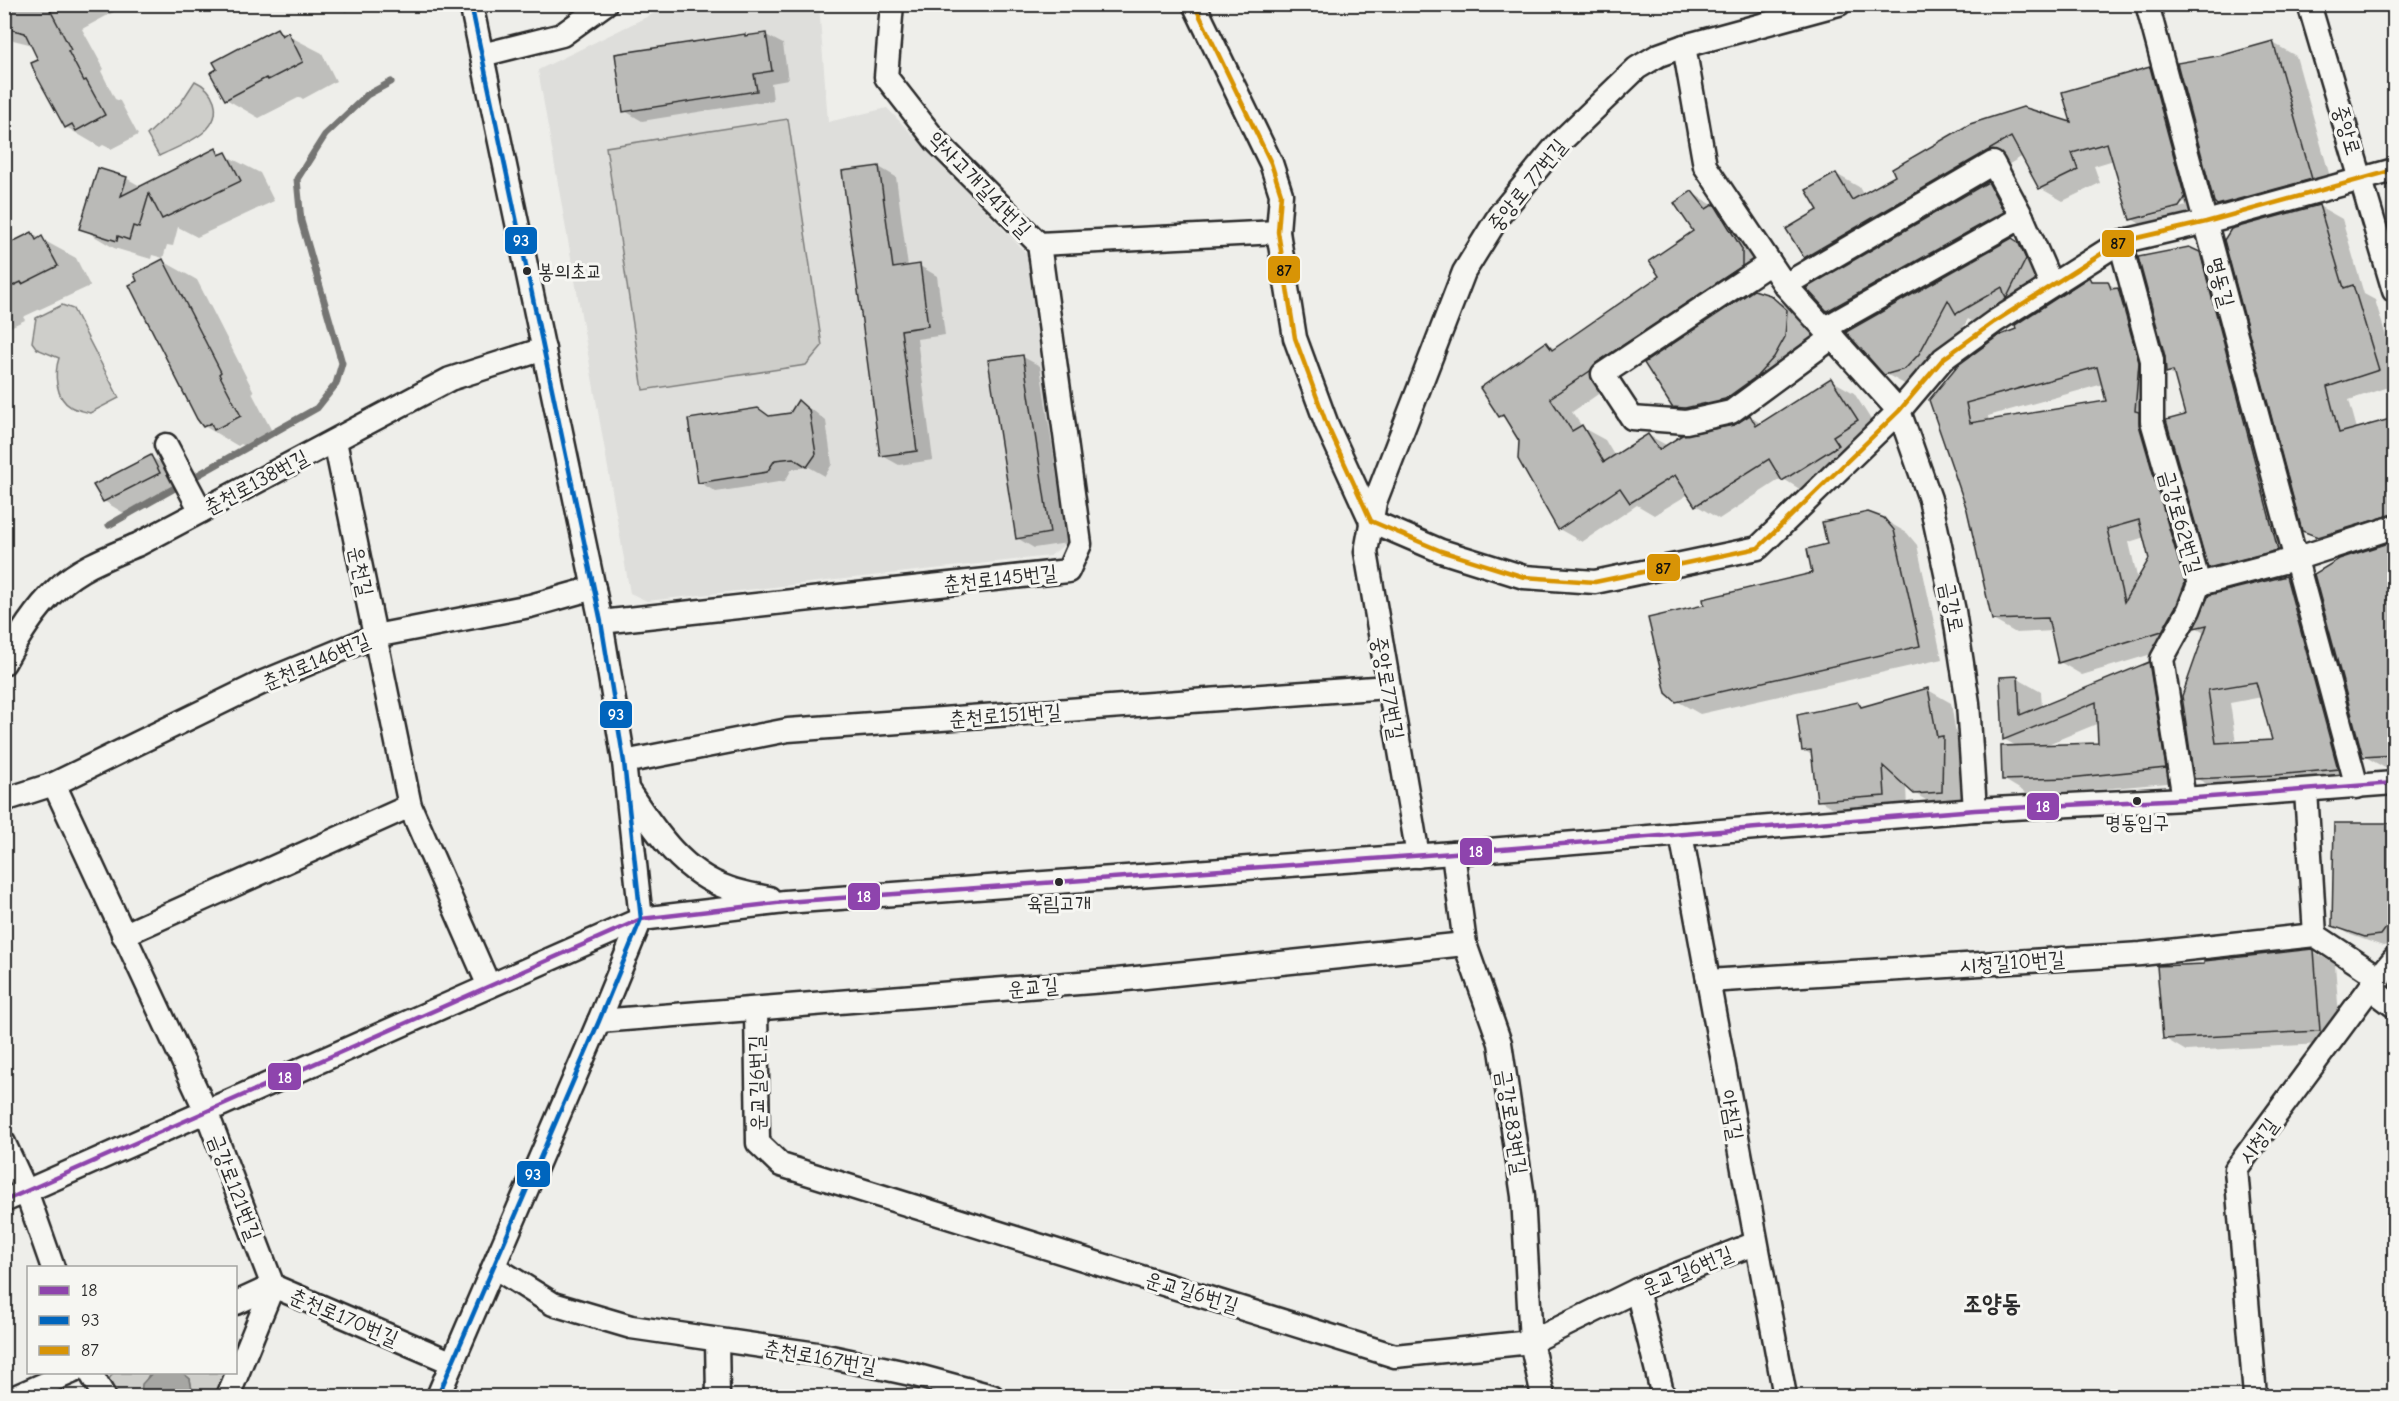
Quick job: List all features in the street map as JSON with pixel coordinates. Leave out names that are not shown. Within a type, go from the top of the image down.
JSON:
[{"type":"street","points":[[438,1396],[641,919],[624,762],[601,622],[471,4]]},
{"type":"street","points":[[482,56],[562,35],[604,4]]},
{"type":"street","name":"약사고개길41번길","points":[[892,4],[886,77],[936,141],[1039,244],[1278,232]]},
{"type":"street","points":[[1194,4],[1271,163],[1281,194],[1278,232],[1295,338],[1327,425],[1371,521],[1441,551],[1524,577],[1595,582],[1758,548],[1899,411],[1943,359],[2051,284],[2120,242],[2206,222],[2394,170]]},
{"type":"street","name":"중앙로 77번길","points":[[1371,521],[1375,502],[1464,272],[1500,214],[1556,146],[1637,68],[1659,55],[1684,46],[1839,4]]},
{"type":"street","name":"명동길","points":[[2147,4],[2357,787]]},
{"type":"street","name":"중앙로","points":[[2309,4],[2394,291]]},
{"type":"street","points":[[1684,46],[1705,166],[1785,285],[1899,411]]},
{"type":"street","points":[[1785,285],[1993,163],[2022,217],[2051,284]]},
{"type":"street","points":[[1770,263],[1603,374],[1632,418],[1686,422],[1731,412],[1829,332],[2022,217]]},
{"type":"street","name":"금강로62번길","points":[[2120,242],[2152,360],[2152,421],[2199,584],[2189,610],[2162,659],[2184,799]]},
{"type":"street","name":"춘천로145번길","points":[[601,622],[1068,571],[1080,544],[1039,244]]},
{"type":"street","name":"춘천로138번길","points":[[4,663],[22,630],[58,588],[94,563],[139,544],[450,379],[544,349]]},
{"type":"street","name":"금강로","points":[[1899,411],[1930,499],[1954,611],[1968,703],[1975,810]]},
{"type":"street","name":"운천길","points":[[335,441],[410,806],[489,986]]},
{"type":"street","points":[[166,446],[201,511]]},
{"type":"street","name":"중앙로77번길","points":[[1371,521],[1366,552],[1418,856]]},
{"type":"street","points":[[2199,584],[2295,559],[2394,527]]},
{"type":"street","name":"춘천로146번길","points":[[4,800],[54,784],[261,683],[375,636],[530,606],[594,588]]},
{"type":"street","name":"춘천로151번길","points":[[624,762],[788,730],[1388,687]]},
{"type":"street","points":[[4,1201],[641,919],[785,902],[1418,856],[1975,810],[2184,799],[2394,783]]},
{"type":"street","points":[[54,784],[206,1111]]},
{"type":"street","points":[[627,789],[666,844],[702,876],[727,888],[785,902]]},
{"type":"street","points":[[2306,791],[2315,935],[2375,983],[2394,1006]]},
{"type":"street","points":[[123,935],[410,806]]},
{"type":"street","name":"아침길","points":[[1681,834],[1785,1396]]},
{"type":"street","name":"금강로83번길","points":[[1453,853],[1466,945],[1500,1043],[1523,1196],[1531,1342],[1543,1396]]},
{"type":"street","name":"시청길10번길","points":[[1708,981],[2141,954],[2315,935]]},
{"type":"street","name":"운교길","points":[[599,1021],[1117,980],[1466,945]]},
{"type":"street","name":"시청길","points":[[2255,1396],[2236,1169],[2394,959]]},
{"type":"street","name":"운교길6번길","points":[[756,1010],[758,1143],[781,1165],[1395,1356],[1531,1342],[1637,1290],[1755,1243]]},
{"type":"street","name":"금강로121번길","points":[[206,1111],[273,1286]]},
{"type":"street","points":[[4,1143],[26,1191],[52,1266]]},
{"type":"street","name":"춘천로167번길","points":[[494,1267],[554,1304],[631,1327],[817,1354],[911,1374],[992,1396]]},
{"type":"street","points":[[228,1396],[273,1286]]},
{"type":"street","name":"춘천로170번길","points":[[237,1303],[273,1286],[453,1364]]},
{"type":"street","points":[[1637,1290],[1664,1396]]},
{"type":"street","points":[[717,1340],[718,1396]]},
{"type":"street","points":[[17,1396],[67,1374]]},
{"type":"street","points":[[91,1374],[104,1396]]},
{"type":"shaded area","points":[[671,5],[819,5],[828,122],[887,108],[1029,256],[1068,542],[1050,556],[647,601],[630,593],[538,70]]},
{"type":"shaded area","points":[[195,81],[207,89],[213,98],[215,112],[213,122],[198,136],[159,156],[147,135],[180,104]]},
{"type":"shaded area","points":[[788,119],[822,346],[806,365],[643,390],[606,147]]},
{"type":"shaded area","points":[[62,305],[73,309],[119,398],[90,413],[73,408],[66,403],[57,385],[59,358],[37,349],[32,342],[36,318]]},
{"type":"shaded area","points":[[112,1374],[149,1374],[141,1396],[115,1396],[109,1379]]},
{"type":"shaded area","points":[[151,1374],[184,1374],[190,1379],[193,1396],[141,1396],[142,1384]]},
{"type":"shaded area","points":[[184,1374],[228,1374],[217,1396],[193,1396],[190,1379]]},
{"type":"building","points":[[4,4],[47,4],[71,50],[68,51],[105,115],[76,131],[72,124],[65,128],[35,73],[31,63],[38,60],[25,33],[4,28]]},
{"type":"building","points":[[277,28],[282,36],[288,32],[303,62],[268,80],[266,78],[225,100],[210,73],[217,69],[213,62]]},
{"type":"building","points":[[766,33],[772,71],[754,74],[757,91],[623,112],[615,54],[745,34],[745,36]]},
{"type":"building","points":[[2273,41],[2312,179],[2217,205],[2214,202],[2177,63],[2223,55]]},
{"type":"building","points":[[2150,67],[2185,198],[2179,207],[2130,220],[2107,143],[2072,153],[2078,170],[2039,189],[2011,137],[1804,258],[1786,229],[1818,210],[1806,190],[1836,173],[1852,200],[1895,176],[1892,169],[1970,124],[2023,107],[2071,122],[2062,92]]},
{"type":"building","points":[[216,148],[219,155],[226,152],[241,181],[162,219],[149,194],[139,228],[133,226],[129,240],[118,236],[117,241],[79,229],[98,168],[127,177],[121,196]]},
{"type":"building","points":[[879,166],[893,268],[920,264],[928,326],[901,330],[917,451],[880,456],[842,171]]},
{"type":"building","points":[[1988,182],[2004,212],[1827,311],[1806,288]]},
{"type":"building","points":[[1692,191],[1706,209],[1715,205],[1742,249],[1742,266],[1596,363],[1590,371],[1550,398],[1572,431],[1582,425],[1604,462],[1648,434],[1659,450],[1682,435],[1734,425],[1750,415],[1756,426],[1831,378],[1858,420],[1833,436],[1839,445],[1782,481],[1769,459],[1695,506],[1675,475],[1630,503],[1620,488],[1558,530],[1518,459],[1519,441],[1503,415],[1499,417],[1480,388],[1546,342],[1552,350],[1659,276],[1649,261],[1693,231],[1674,203]]},
{"type":"building","points":[[2319,205],[2344,288],[2353,285],[2379,370],[2327,387],[2339,433],[2394,418],[2394,514],[2318,537],[2302,531],[2224,240],[2231,229]]},
{"type":"building","points":[[32,232],[36,240],[42,236],[58,266],[22,284],[21,282],[4,290],[4,246]]},
{"type":"building","points":[[2012,238],[2018,242],[2026,259],[2006,299],[2002,287],[1956,314],[1948,300],[1919,354],[1905,369],[1884,375],[1846,332]]},
{"type":"building","points":[[2189,247],[2200,252],[2278,550],[2208,568],[2166,420],[2185,415],[2173,371],[2166,373],[2165,356],[2138,257]]},
{"type":"building","points":[[163,259],[241,416],[214,430],[211,423],[203,427],[197,419],[129,285],[137,281],[134,274]]},
{"type":"building","points":[[2089,277],[2091,281],[2108,281],[2111,289],[2118,288],[2139,362],[2135,411],[2139,412],[2139,425],[2185,583],[2177,604],[2162,631],[2058,663],[2048,618],[1992,620],[1967,510],[1929,400],[1957,366],[1998,336],[2016,329],[2015,325]],"holes":[[[2097,367],[2106,401],[1970,423],[1966,403]],[[2139,520],[2149,559],[2124,602],[2107,529]]]},
{"type":"building","points":[[1754,290],[1770,295],[1787,310],[1785,337],[1774,357],[1757,376],[1725,399],[1685,408],[1672,407],[1644,363]]},
{"type":"building","points":[[1023,355],[1050,533],[1016,539],[988,360]]},
{"type":"building","points":[[798,400],[809,410],[816,454],[807,467],[793,458],[775,460],[767,472],[698,483],[688,419],[758,408],[769,416],[790,413]]},
{"type":"building","points":[[151,455],[160,473],[103,502],[93,485]]},
{"type":"building","points":[[1868,512],[1884,518],[1894,530],[1920,646],[1676,702],[1666,693],[1648,618],[1704,605],[1703,599],[1812,573],[1807,549],[1827,544],[1822,522]]},
{"type":"building","points":[[2394,541],[2394,755],[2363,757],[2314,574],[2339,559]]},
{"type":"building","points":[[2286,576],[2338,769],[2194,779],[2182,696],[2207,625],[2194,628],[2209,595]],"holes":[[[2256,682],[2272,740],[2216,743],[2208,690]]]},
{"type":"building","points":[[2149,662],[2166,768],[2069,778],[2002,780],[2001,746],[2098,743],[2096,702],[2003,740],[2000,677],[2018,676],[2020,715]]},
{"type":"building","points":[[1928,688],[1937,737],[1943,736],[1942,792],[1914,794],[1883,766],[1885,796],[1817,801],[1811,750],[1802,751],[1797,715],[1858,702],[1861,707]]},
{"type":"building","points":[[2334,823],[2394,823],[2394,917],[2381,935],[2365,937],[2332,926]]},
{"type":"building","points":[[2314,950],[2320,1031],[2163,1039],[2157,966],[2204,964],[2204,961]]},
{"type":"waterway","points":[[109,525],[317,408],[336,384],[342,363],[301,221],[297,179],[325,135],[367,95],[391,82]]},
{"type":"transit line","name":"93","points":[[438,1396],[641,919],[624,762],[601,622],[471,4]]},
{"type":"transit line","name":"87","points":[[1194,4],[1271,163],[1281,194],[1278,232],[1295,338],[1327,425],[1371,521],[1441,551],[1524,577],[1595,582],[1758,548],[1899,411],[1943,359],[1994,322],[2120,242],[2206,222],[2394,170]]},
{"type":"transit line","name":"18","points":[[4,1201],[641,919],[785,902],[1453,853],[1975,810],[2184,799],[2394,783]]},
{"type":"place","name":"봉의초교","points":[[527,271]]},
{"type":"place","name":"명동입구","points":[[2137,801]]},
{"type":"place","name":"육림고개","points":[[1059,882]]},
{"type":"district","name":"조양동","points":[[1992,1303]]}]
